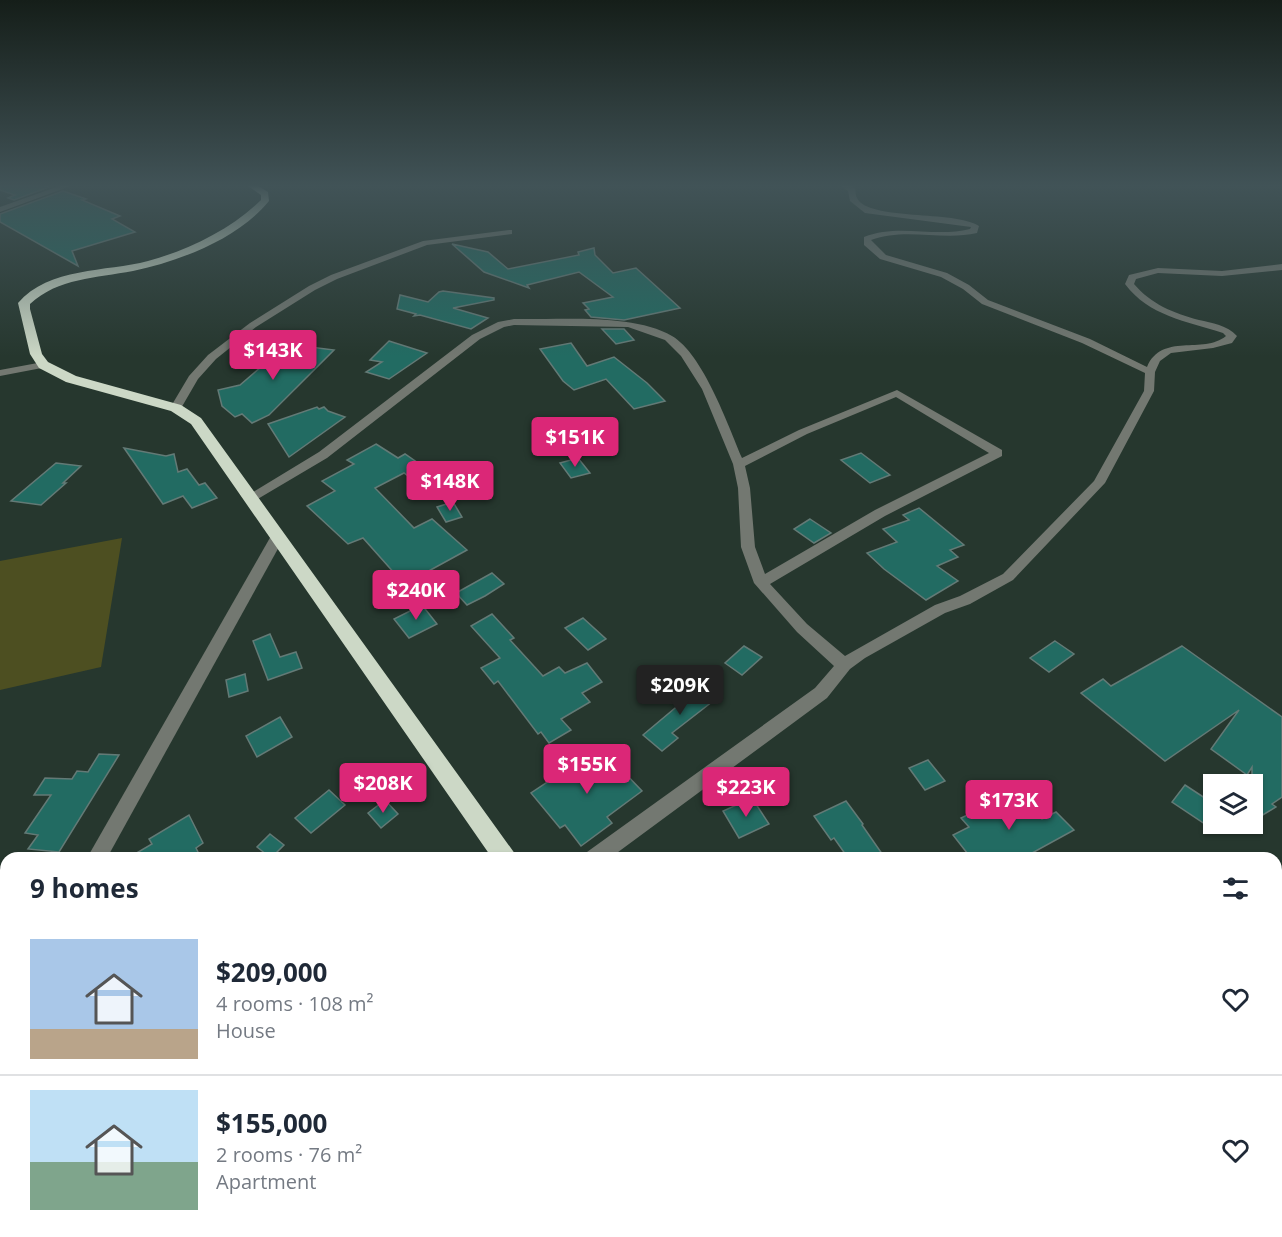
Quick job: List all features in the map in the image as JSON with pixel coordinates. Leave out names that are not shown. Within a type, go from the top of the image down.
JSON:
[{"type":"highway","points":[[202,242],[160,261],[69,280],[32,293],[24,303],[24,309],[36,354],[43,365],[71,380],[176,408],[196,421],[502,852]]},
{"type":"street","points":[[176,408],[193,378],[212,357],[254,325],[312,288],[334,277],[426,243],[436,242]]},
{"type":"street","points":[[867,242],[871,249],[883,256],[944,275],[966,287],[985,302],[1086,340],[1150,372]]},
{"type":"street","points":[[602,852],[821,693],[844,665],[894,633],[1008,577],[1099,483],[1149,392],[1150,372],[1155,360],[1168,350],[1214,345],[1227,341],[1232,336],[1226,331],[1160,310],[1149,304],[1136,295],[1129,284],[1132,277],[1150,270],[1171,269],[1222,273],[1282,267]]},
{"type":"street","points":[[251,498],[323,455],[476,337],[501,324],[514,322],[629,324],[669,338],[685,354],[706,389],[739,464],[744,488],[748,547],[761,583],[802,628],[844,665]]},
{"type":"street","points":[[0,359],[17,370]]},
{"type":"street","points":[[0,373],[43,365]]},
{"type":"street","points":[[739,464],[803,432],[897,393],[998,453],[880,513],[761,583]]},
{"type":"street","points":[[100,852],[278,536]]},
{"type":"green space","points":[[122,538],[101,667],[0,690],[0,561]]},
{"type":"building","points":[[35,242],[103,242],[72,251],[78,266]]},
{"type":"building","points":[[452,244],[488,252],[508,269],[579,255],[578,252],[594,248],[595,255],[613,273],[636,268],[680,308],[624,320],[591,317],[585,310],[589,309],[583,303],[613,297],[579,272],[527,285],[529,288],[484,272]]},
{"type":"building","points":[[443,291],[494,298],[494,300],[453,308],[488,318],[471,329],[420,315],[414,316],[416,314],[397,309],[400,295],[428,302]]},
{"type":"building","points":[[602,329],[624,329],[634,340],[616,344]]},
{"type":"building","points":[[292,340],[314,343],[310,347],[334,350],[269,415],[252,423],[242,414],[235,417],[222,406],[218,390],[240,385]]},
{"type":"building","points":[[389,341],[427,353],[389,379],[366,372],[382,362],[370,360]]},
{"type":"building","points":[[571,343],[587,366],[614,357],[647,383],[665,401],[634,409],[606,379],[574,390],[563,381],[540,349]]},
{"type":"building","points":[[317,407],[319,409],[324,407],[328,411],[345,417],[289,457],[268,424]]},
{"type":"building","points":[[376,444],[398,458],[405,454],[428,470],[412,479],[404,473],[375,488],[414,528],[432,519],[467,550],[425,573],[429,577],[398,593],[386,580],[396,575],[363,538],[348,544],[307,506],[335,491],[322,481],[354,464],[347,460]]},
{"type":"building","points":[[124,448],[166,456],[174,454],[178,472],[187,469],[199,485],[205,483],[217,498],[192,508],[183,496],[163,504]]},
{"type":"building","points":[[861,453],[890,475],[870,483],[841,460]]},
{"type":"building","points":[[578,458],[590,473],[571,478],[560,463]]},
{"type":"building","points":[[56,463],[81,466],[41,505],[11,501]]},
{"type":"building","points":[[453,502],[462,517],[446,522],[437,507]]},
{"type":"building","points":[[919,508],[964,545],[950,550],[958,557],[937,566],[958,581],[926,600],[884,569],[867,553],[897,542],[883,529],[909,520],[903,515]]},
{"type":"building","points":[[810,519],[831,533],[814,543],[794,529]]},
{"type":"building","points":[[492,573],[504,584],[485,596],[467,605],[456,593]]},
{"type":"building","points":[[422,605],[437,624],[409,638],[394,619]]},
{"type":"building","points":[[492,614],[514,638],[510,640],[543,676],[559,667],[565,673],[587,663],[602,682],[582,693],[590,702],[561,719],[571,730],[549,743],[541,732],[538,734],[498,681],[494,684],[481,668],[500,658],[471,626]]},
{"type":"building","points":[[583,618],[606,639],[588,650],[565,628]]},
{"type":"building","points":[[270,634],[280,657],[296,652],[302,668],[268,680],[253,641]]},
{"type":"building","points":[[1055,641],[1074,654],[1049,672],[1030,658]]},
{"type":"building","points":[[744,646],[762,657],[742,675],[725,663]]},
{"type":"building","points":[[1182,646],[1282,717],[1282,797],[1272,804],[1276,807],[1263,815],[1263,774],[1252,774],[1252,767],[1246,774],[1211,749],[1239,710],[1165,761],[1081,693],[1103,679],[1111,686]]},
{"type":"building","points":[[245,674],[248,691],[229,697],[226,680]]},
{"type":"building","points":[[698,682],[717,698],[672,733],[678,738],[662,751],[643,735],[681,703],[675,698]]},
{"type":"building","points":[[280,717],[292,737],[257,757],[246,736]]},
{"type":"building","points":[[600,747],[642,791],[607,817],[612,823],[581,846],[565,825],[560,828],[531,793]]},
{"type":"building","points":[[99,754],[119,755],[59,852],[28,849],[38,835],[25,833],[51,795],[34,795],[45,778],[72,779],[77,771],[88,772]]},
{"type":"building","points":[[928,760],[945,781],[925,790],[909,768]]},
{"type":"building","points":[[1185,785],[1203,797],[1203,823],[1172,802]]},
{"type":"building","points":[[329,790],[345,805],[311,833],[295,818]]},
{"type":"building","points":[[1021,796],[1042,819],[1056,812],[1074,830],[1034,852],[966,852],[953,835],[969,827],[961,818],[991,804],[995,809]]},
{"type":"building","points":[[752,798],[769,824],[739,838],[723,811]]},
{"type":"building","points":[[385,800],[398,814],[381,828],[368,813]]},
{"type":"building","points":[[846,801],[881,852],[844,852],[834,838],[831,840],[814,816]]},
{"type":"building","points":[[189,815],[203,843],[196,848],[198,852],[138,852],[152,844],[149,839]]},
{"type":"building","points":[[270,834],[284,845],[277,852],[263,852],[257,847]]}]
